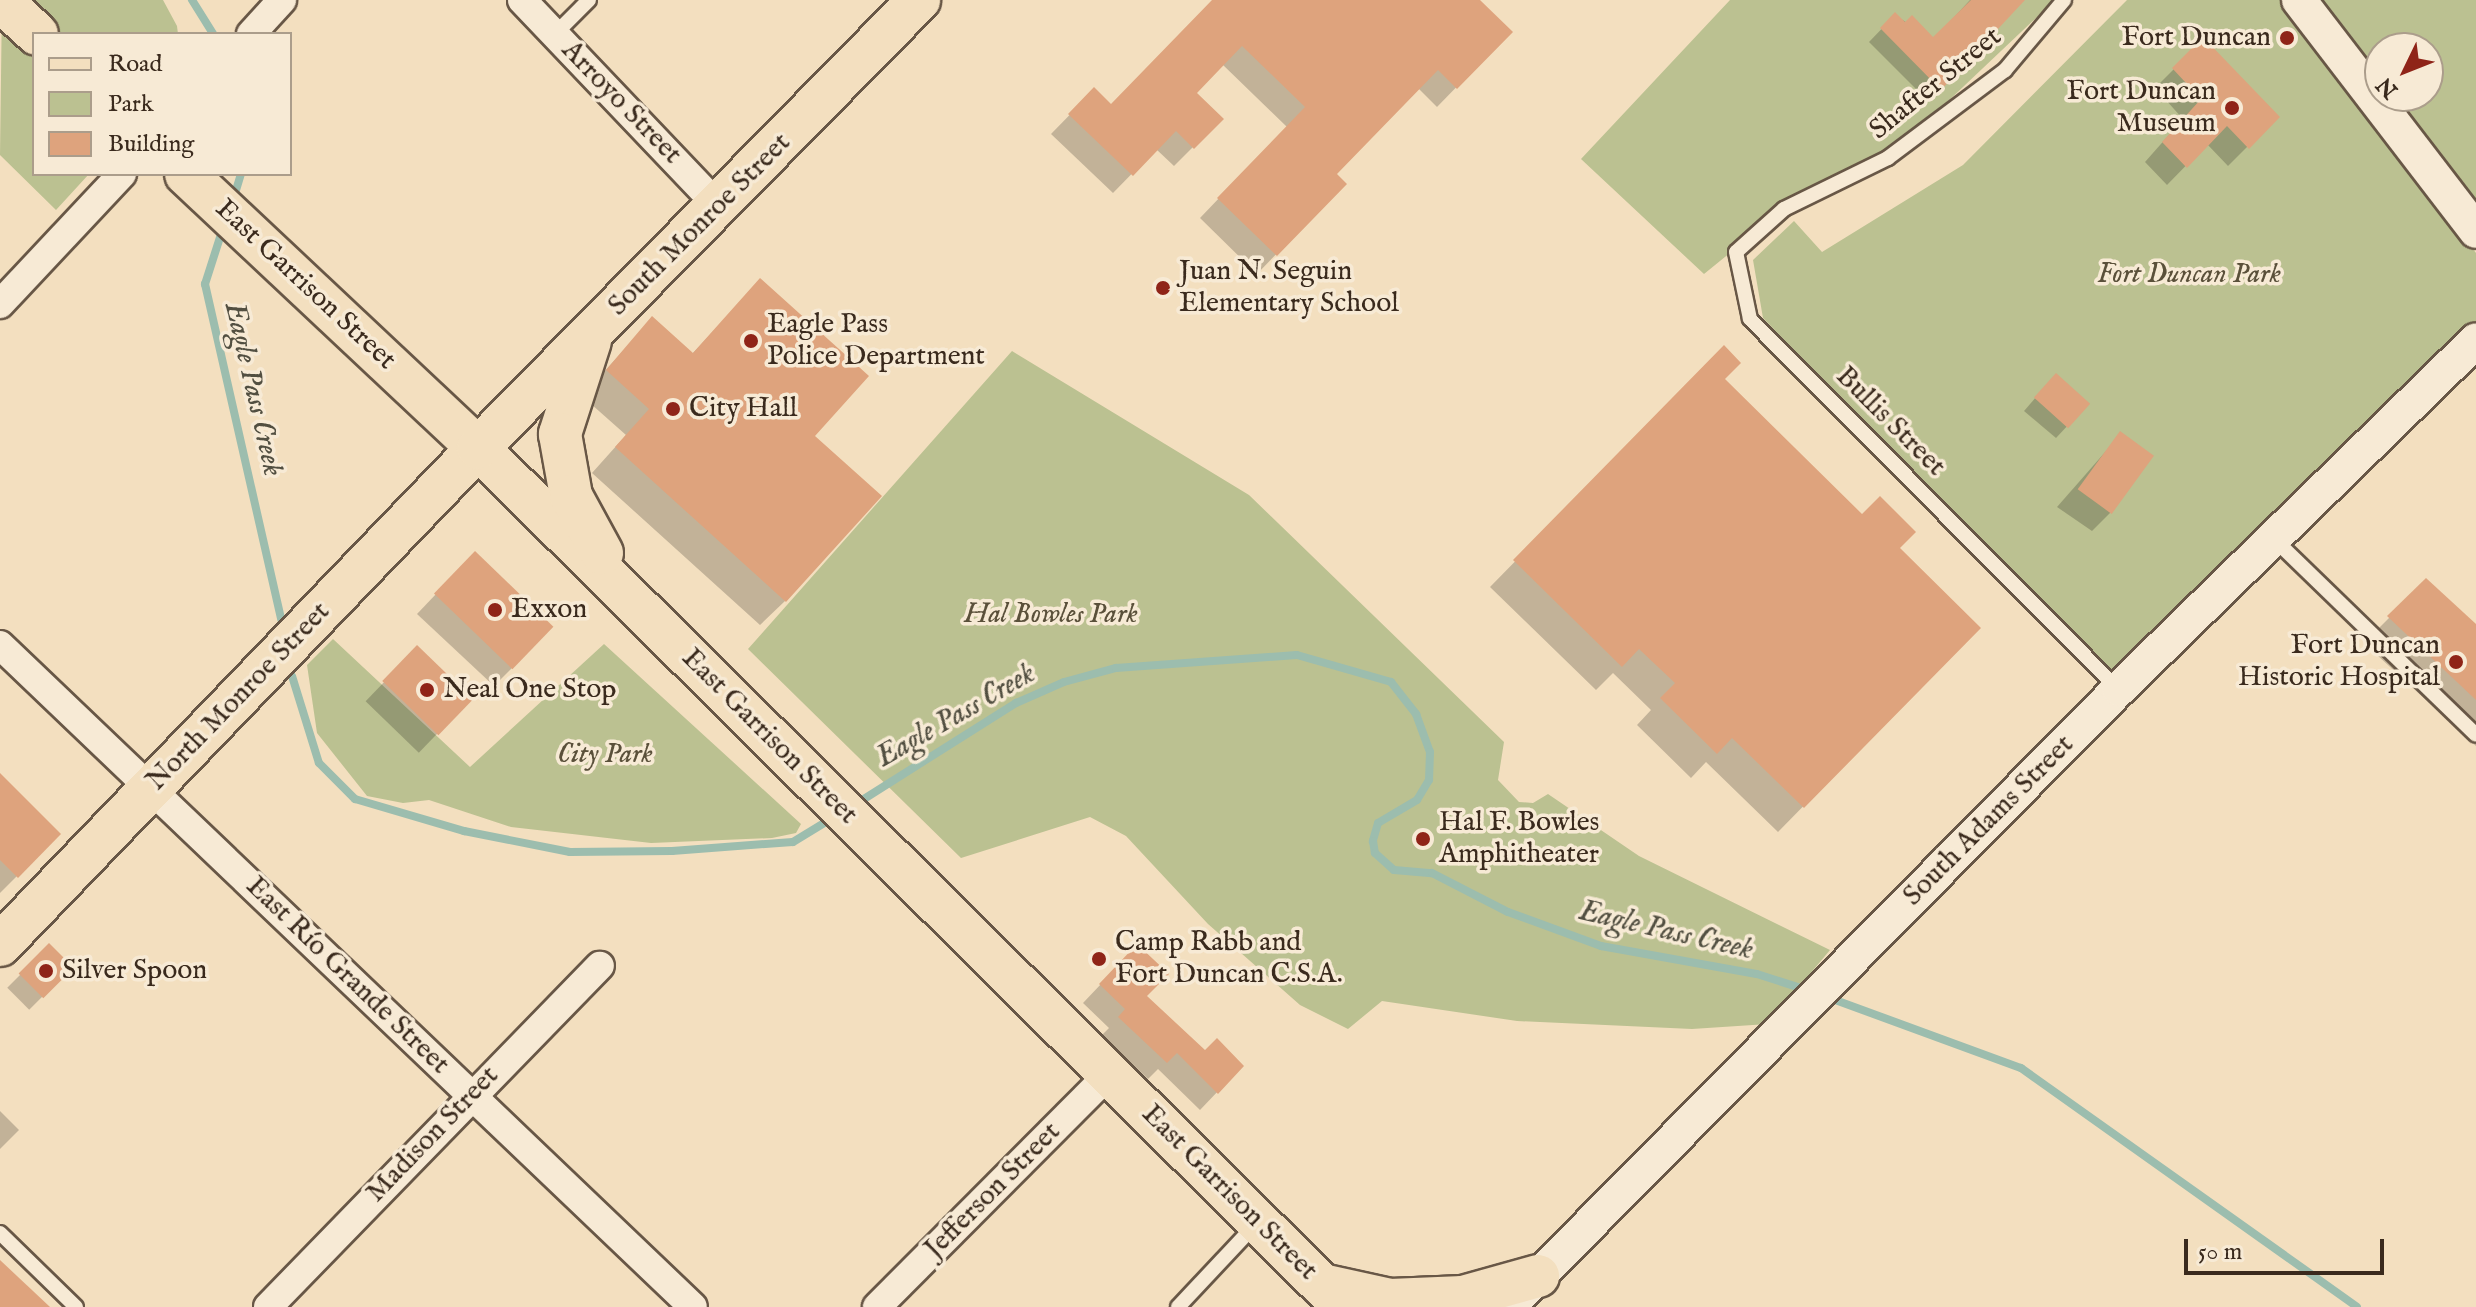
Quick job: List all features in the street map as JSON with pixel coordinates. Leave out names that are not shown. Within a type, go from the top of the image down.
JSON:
[{"type":"main road","points":[[0,0],[35,32]]},
{"type":"main road","name":"South Monroe Street","points":[[478,448],[719,207],[919,0]]},
{"type":"main road","name":"East Garrison Street","points":[[188,176],[478,448],[1333,1296]]},
{"type":"main road","points":[[593,333],[560,434],[571,496],[623,592]]},
{"type":"main road","name":"North Monroe Street","points":[[0,945],[478,448]]},
{"type":"main road","points":[[1333,1296],[1390,1300],[1463,1297],[1538,1276]]},
{"type":"street","points":[[253,32],[282,0]]},
{"type":"street","name":"Arroyo Street","points":[[522,0],[719,207]]},
{"type":"street","points":[[2299,0],[2476,231]]},
{"type":"street","points":[[0,304],[120,176]]},
{"type":"street","name":"South Adams Street","points":[[1508,1307],[2119,689],[2476,341]]},
{"type":"street","name":"East Río Grande Street","points":[[0,645],[693,1307]]},
{"type":"street","name":"Madison Street","points":[[268,1307],[600,966]]},
{"type":"street","name":"Jefferson Street","points":[[877,1307],[1108,1075]]},
{"type":"lane","points":[[555,34],[589,0]]},
{"type":"lane","name":"Shafter Street","points":[[1826,189],[1888,158],[2005,70],[2064,0]]},
{"type":"lane","name":"Bullis Street","points":[[1826,189],[1784,209],[1736,252],[1750,319],[2119,689]]},
{"type":"lane","points":[[2273,539],[2476,735]]},
{"type":"lane","points":[[1178,1307],[1258,1222]]},
{"type":"lane","points":[[0,1233],[76,1307]]},
{"type":"green space","points":[[2,0],[163,0],[178,32],[32,32],[32,176],[87,176],[56,210],[0,155]]},
{"type":"green space","points":[[1730,0],[2055,0],[1888,158],[1784,209],[1704,274],[1581,159]]},
{"type":"green space","name":"Fort Duncan Park","points":[[2127,0],[2281,0],[2364,108],[2364,112],[2367,112],[2476,253],[2476,327],[2112,682],[1763,318],[1753,260],[1794,221],[1822,252],[1963,165]]},
{"type":"green space","points":[[2301,0],[2476,0],[2476,228],[2387,112],[2444,112],[2444,32],[2364,32],[2364,82]]},
{"type":"green space","name":"Hal Bowles Park","points":[[1012,351],[1249,495],[1504,742],[1498,780],[1519,802],[1533,803],[1548,794],[1639,856],[1830,950],[1768,1024],[1692,1029],[1517,1021],[1382,1001],[1348,1029],[1300,1005],[1208,924],[1126,836],[1090,817],[961,858],[748,649]]},
{"type":"green space","name":"City Park","points":[[333,639],[470,767],[604,644],[801,824],[796,833],[772,838],[651,843],[511,827],[429,800],[403,803],[367,796],[317,733],[307,665]]},
{"type":"building","points":[[1212,0],[1480,0],[1513,32],[1457,89],[1438,70],[1337,174],[1347,184],[1277,256],[1217,198],[1305,107],[1242,46],[1197,93],[1224,119],[1194,149],[1176,131],[1133,176],[1068,114],[1094,87],[1111,104]]},
{"type":"building","points":[[1971,0],[2025,0],[1941,90],[1880,28],[1895,12],[1905,22],[1912,15],[1933,37]]},
{"type":"building","name":"Fort Duncan Museum","points":[[2203,37],[2280,117],[2249,149],[2227,126],[2187,168],[2162,142],[2201,99],[2172,68]]},
{"type":"building","points":[[760,278],[869,376],[815,436],[882,496],[786,602],[615,447],[649,409],[606,370],[652,316],[693,353]]},
{"type":"building","points":[[1724,345],[1741,363],[1725,379],[1862,514],[1880,496],[1916,532],[1900,548],[1981,628],[1804,808],[1732,738],[1717,754],[1660,698],[1675,683],[1639,649],[1622,667],[1513,560]]},
{"type":"building","points":[[2056,373],[2090,404],[2068,428],[2034,398]]},
{"type":"building","points":[[2120,431],[2154,456],[2112,514],[2078,489]]},
{"type":"building","name":"Exxon","points":[[475,551],[553,627],[512,669],[434,593]]},
{"type":"building","name":"Fort Duncan Historic Hospital","points":[[2426,578],[2476,624],[2476,700],[2387,616]]},
{"type":"building","name":"Neal One Stop","points":[[417,645],[473,699],[438,735],[382,681]]},
{"type":"building","points":[[0,773],[61,834],[18,878],[0,860]]},
{"type":"building","name":"Silver Spoon","points":[[49,943],[74,968],[43,998],[19,973]]},
{"type":"building","points":[[1137,944],[1169,974],[1147,996],[1205,1050],[1217,1038],[1244,1066],[1218,1094],[1177,1053],[1167,1063],[1118,1017],[1125,1009],[1099,984]]},
{"type":"building","points":[[0,1260],[50,1307],[0,1307]]},
{"type":"waterway","name":"Eagle Pass Creek","points":[[192,0],[212,32]]},
{"type":"waterway","name":"Eagle Pass Creek","points":[[233,200],[240,176]]},
{"type":"waterway","name":"Eagle Pass Creek","points":[[223,228],[205,284],[281,619]]},
{"type":"waterway","name":"Eagle Pass Creek","points":[[856,804],[1016,703],[1064,682],[1116,668],[1297,655],[1391,682],[1416,714],[1430,752],[1429,780],[1417,800],[1378,823],[1373,841],[1375,853],[1394,870],[1432,873],[1508,912],[1601,946],[1757,974],[1810,991]]},
{"type":"waterway","name":"Eagle Pass Creek","points":[[292,676],[319,763],[355,799],[464,831],[570,852],[672,851],[793,842],[834,817]]},
{"type":"waterway","name":"Eagle Pass Creek","points":[[1827,997],[2021,1068],[2357,1307]]},
{"type":"place","name":"Fort Duncan","points":[[2287,38]]},
{"type":"place","name":"Fort Duncan Museum","points":[[2232,108]]},
{"type":"place","name":"Juan N. Seguin Elementary School","points":[[1163,288]]},
{"type":"place","name":"Eagle Pass Police Department","points":[[751,341]]},
{"type":"place","name":"City Hall","points":[[673,409]]},
{"type":"place","name":"Exxon","points":[[495,610]]},
{"type":"place","name":"Fort Duncan Historic Hospital","points":[[2456,662]]},
{"type":"place","name":"Neal One Stop","points":[[427,690]]},
{"type":"place","name":"Hal F. Bowles Amphitheater","points":[[1423,839]]},
{"type":"place","name":"Camp Rabb and Fort Duncan C.S.A.","points":[[1099,959]]},
{"type":"place","name":"Silver Spoon","points":[[46,971]]}]
